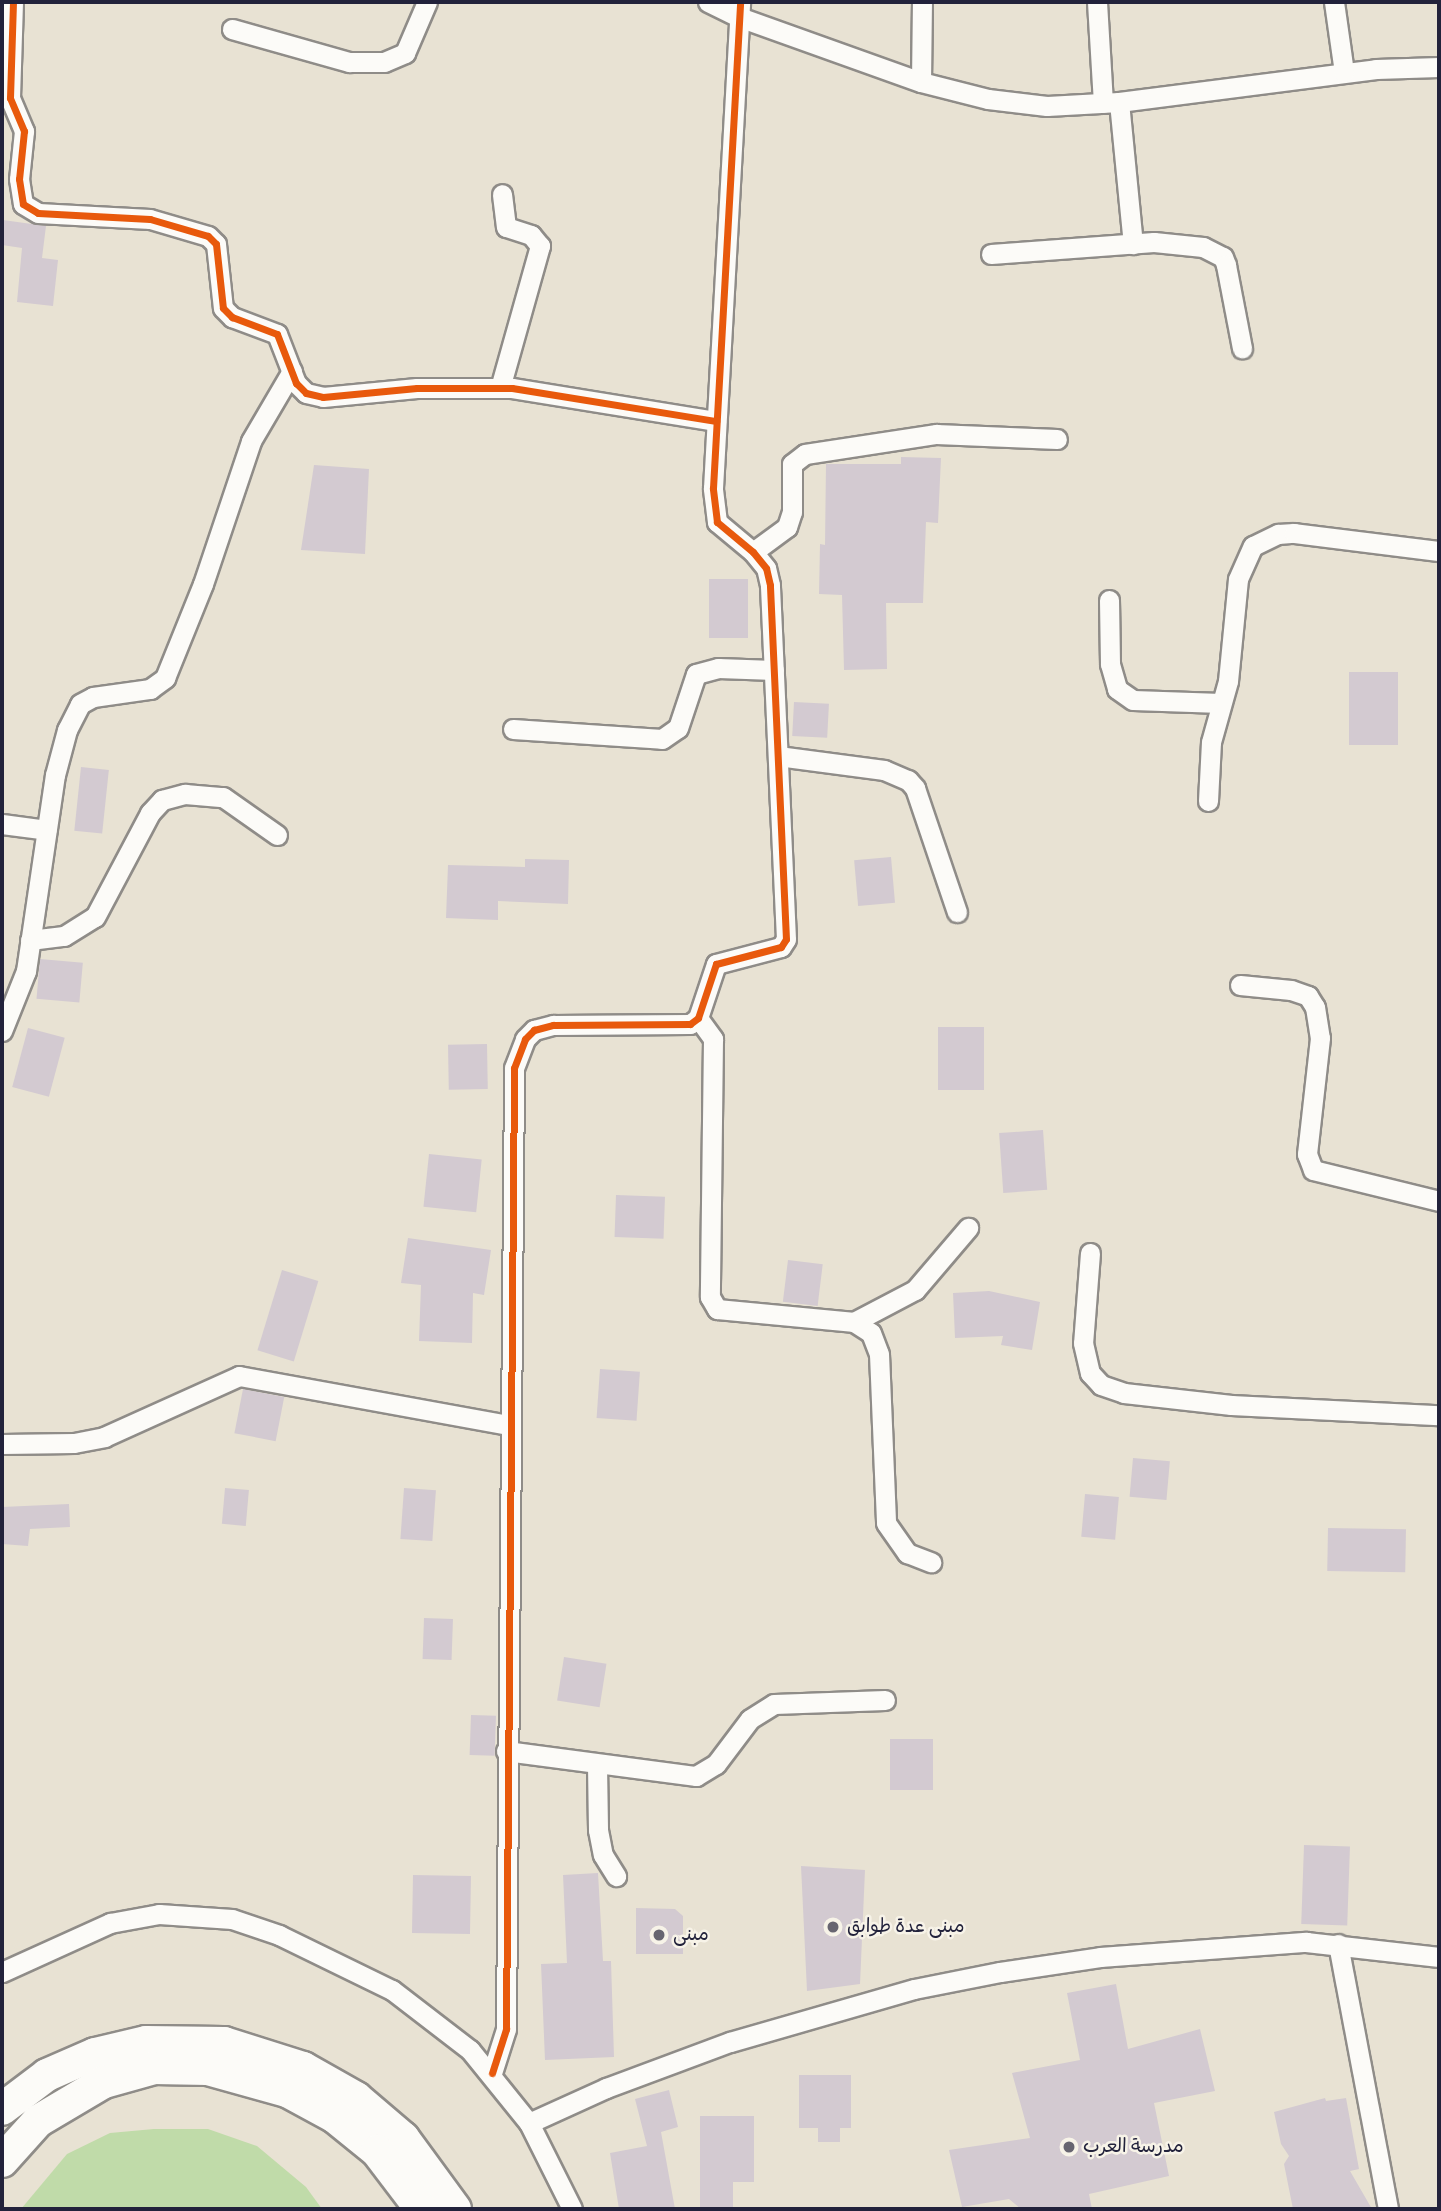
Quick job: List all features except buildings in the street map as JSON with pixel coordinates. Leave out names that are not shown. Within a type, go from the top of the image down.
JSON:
[{"type":"highway","points":[[2,2109],[47,2076],[95,2054],[146,2042],[224,2043],[303,2068],[356,2098],[403,2138],[456,2209]]},
{"type":"highway","points":[[2,2161],[38,2121],[80,2092],[154,2068],[208,2070],[287,2091],[335,2117],[377,2151],[421,2209]]},
{"type":"street","points":[[13,2],[10,99],[24,131],[19,179],[23,204],[38,213],[150,219],[208,236],[216,244],[223,308],[232,317],[277,334],[299,388],[323,397],[417,387],[500,388],[560,393],[716,421]]},
{"type":"street","points":[[232,29],[349,62],[384,62],[405,52],[427,2]]},
{"type":"street","points":[[708,2],[739,9],[921,82],[1028,104],[1111,102],[1344,72],[1439,67]]},
{"type":"street","points":[[921,82],[922,2]]},
{"type":"street","points":[[1097,2],[1133,244]]},
{"type":"street","points":[[1334,2],[1344,72]]},
{"type":"street","points":[[492,2073],[506,2029],[513,1080],[518,1052],[534,1030],[553,1025],[681,1028],[698,1018],[716,964],[781,947],[786,939],[770,585],[765,568],[753,552],[723,531],[714,512],[716,421],[739,9]]},
{"type":"street","points":[[500,388],[540,246],[531,235],[506,227],[502,194]]},
{"type":"street","points":[[991,254],[1133,244],[1203,247],[1223,257],[1242,348]]},
{"type":"street","points":[[2,1031],[8,998],[26,971],[61,746],[80,704],[93,696],[150,690],[168,673],[251,441],[292,371]]},
{"type":"street","points":[[753,552],[787,527],[792,512],[792,464],[806,454],[936,434],[1057,439]]},
{"type":"street","points":[[1208,801],[1211,742],[1228,681],[1238,579],[1253,546],[1278,534],[1294,533],[1439,551]]},
{"type":"street","points":[[1109,600],[1110,664],[1117,689],[1133,700],[1221,703]]},
{"type":"street","points":[[513,729],[662,738],[678,728],[696,674],[718,668],[774,670]]},
{"type":"street","points":[[778,756],[884,770],[908,779],[915,788],[957,912]]},
{"type":"street","points":[[30,940],[64,936],[95,916],[150,813],[162,800],[185,794],[223,797],[277,835]]},
{"type":"street","points":[[2,824],[47,830]]},
{"type":"street","points":[[1240,985],[1291,990],[1308,996],[1315,1007],[1320,1063],[1307,1154],[1313,1170],[1439,1201]]},
{"type":"street","points":[[698,1018],[713,1039],[712,1305],[729,1312],[854,1322],[871,1333],[879,1354],[886,1523],[907,1553],[931,1562]]},
{"type":"street","points":[[854,1322],[915,1290],[968,1228]]},
{"type":"street","points":[[1090,1253],[1083,1343],[1090,1373],[1101,1385],[1124,1393],[1231,1405],[1439,1415]]},
{"type":"street","points":[[2,1444],[74,1443],[104,1437],[239,1376],[509,1425]]},
{"type":"street","points":[[506,1751],[696,1776],[716,1764],[750,1719],[774,1704],[885,1700]]},
{"type":"street","points":[[597,1765],[598,1830],[603,1856],[616,1876]]},
{"type":"street","points":[[2,1972],[59,1943],[134,1917],[183,1913],[232,1919],[327,1956],[391,1990],[447,2029],[492,2073],[529,2123],[572,2209]]},
{"type":"street","points":[[529,2123],[606,2088],[730,2042],[914,1989],[1100,1957],[1306,1942],[1439,1956]]},
{"type":"street","points":[[1338,1944],[1388,2209]]},
{"type":"green space","points":[[154,2129],[208,2129],[257,2146],[306,2187],[322,2209],[21,2209],[67,2154],[110,2133]]},
{"type":"cycle path","points":[[13,2],[10,98],[24,131],[19,179],[23,204],[38,213],[150,219],[208,236],[216,244],[223,308],[232,317],[277,334],[296,383],[306,393],[323,397],[417,388],[512,388],[716,421]]},
{"type":"cycle path","points":[[492,2073],[506,2029],[514,1068],[525,1039],[534,1030],[553,1025],[690,1024],[698,1018],[716,964],[781,947],[786,939],[770,585],[766,568],[753,552],[717,522],[713,488],[740,2]]},
{"type":"place","name":"مبنى عدة طوابق","points":[[833,1927]]},
{"type":"place","name":"مبنى","points":[[659,1935]]},
{"type":"place","name":"مدرسة العرب","points":[[1069,2147]]}]
